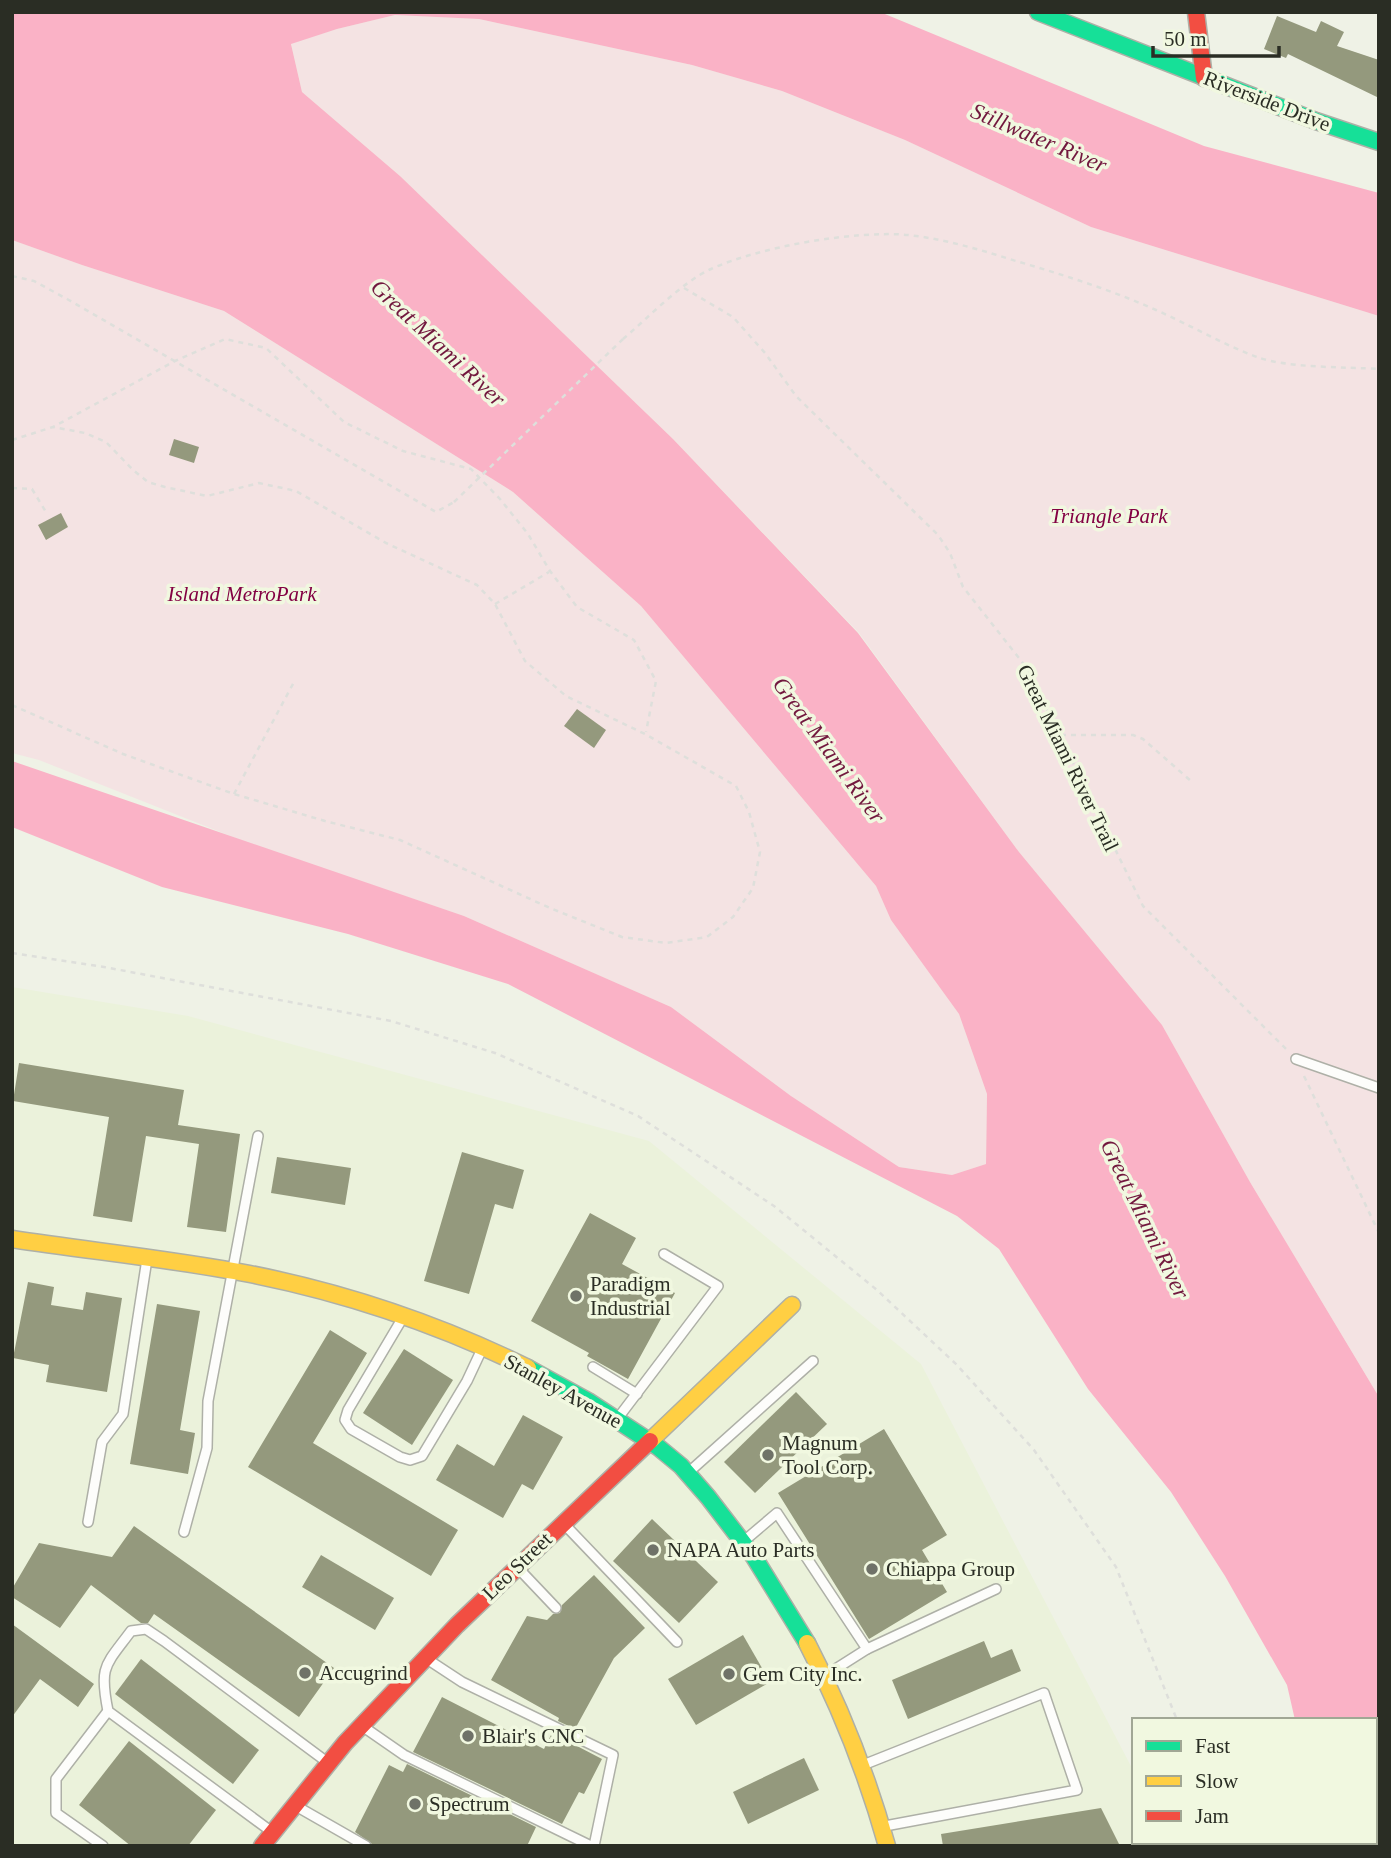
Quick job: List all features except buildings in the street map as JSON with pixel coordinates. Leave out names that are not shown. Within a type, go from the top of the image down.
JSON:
[{"type":"street","name":"Riverside Drive","points":[[1038,12],[1074,19],[1204,78],[1379,142]]},
{"type":"street","points":[[1196,12],[1204,78]]},
{"type":"street","name":"Stanley Avenue","points":[[13,1243],[233,1271],[322,1291],[403,1317],[482,1348],[561,1386],[648,1441],[675,1460],[743,1542],[778,1592],[824,1676],[862,1766],[887,1846]]},
{"type":"street","name":"Leo Street","points":[[267,1839],[361,1725],[425,1658],[517,1566],[792,1306]]},
{"type":"lane","points":[[1296,1059],[1379,1088]]},
{"type":"lane","points":[[184,1532],[207,1448],[208,1401],[258,1136]]},
{"type":"lane","points":[[617,1420],[718,1286],[664,1254]]},
{"type":"lane","points":[[88,1522],[102,1442],[123,1414],[147,1258]]},
{"type":"lane","points":[[403,1317],[348,1410],[345,1420],[351,1429],[400,1458],[410,1460],[422,1456],[467,1381],[482,1348]]},
{"type":"lane","points":[[687,1474],[813,1361]]},
{"type":"lane","points":[[593,1367],[637,1394]]},
{"type":"lane","points":[[743,1542],[778,1513],[867,1649]]},
{"type":"lane","points":[[563,1523],[677,1642]]},
{"type":"lane","points":[[517,1566],[556,1608]]},
{"type":"lane","points":[[824,1676],[867,1649],[996,1589]]},
{"type":"lane","points":[[267,1839],[108,1711],[103,1684],[106,1664],[131,1631],[145,1629],[329,1763]]},
{"type":"lane","points":[[361,1725],[404,1755],[592,1846],[613,1755],[462,1682],[425,1658]]},
{"type":"lane","points":[[862,1766],[1045,1693],[1077,1790],[881,1826]]},
{"type":"lane","points":[[103,1846],[56,1813],[56,1779],[108,1711]]},
{"type":"lane","points":[[295,1806],[366,1846]]},
{"type":"path","points":[[12,276],[34,281],[436,512],[454,502],[623,339],[709,270],[777,249],[853,235],[907,235],[986,252],[1072,278],[1154,309],[1258,358],[1282,363],[1379,369]]},
{"type":"path","name":"Great Miami River Trail","points":[[684,288],[733,317],[765,353],[796,396],[938,535],[950,554],[962,587],[1026,667],[1143,906],[1296,1059],[1379,1233]]},
{"type":"path","points":[[12,440],[52,427],[175,361],[225,339],[266,348],[344,422],[403,450],[471,469],[528,534],[550,571],[577,607],[634,640],[656,681],[645,734]]},
{"type":"path","points":[[12,705],[123,754],[234,794],[400,840],[550,908],[622,937],[666,943],[707,937],[733,917],[753,888],[760,852],[750,812],[736,786],[645,734],[566,696],[525,661],[495,604],[477,585],[386,543],[296,491],[260,483],[207,496],[165,487],[148,482],[106,442],[85,433],[52,427]]},
{"type":"path","points":[[12,488],[32,489],[46,512]]},
{"type":"path","points":[[495,604],[550,571]]},
{"type":"path","points":[[234,794],[294,682]]},
{"type":"path","points":[[1060,735],[1133,735],[1143,739],[1192,781]]},
{"type":"path","points":[[12,953],[104,967],[391,1021],[495,1053],[638,1116],[774,1206],[877,1290],[957,1365],[1034,1450],[1116,1567],[1176,1718]]},
{"type":"shaded area","points":[[12,987],[188,1016],[649,1141],[921,1364],[1132,1768],[1132,1844],[1165,1846],[12,1846]]},
{"type":"green space","name":"Triangle Park","points":[[395,15],[479,19],[692,65],[782,91],[905,140],[1091,227],[1379,316],[1379,1397],[1250,1182],[1162,1025],[1019,852],[859,633],[673,439],[400,176],[302,92],[291,43]]},
{"type":"green space","name":"Island MetroPark","points":[[12,240],[224,311],[513,492],[641,606],[876,886],[891,920],[959,1014],[987,1094],[986,1164],[952,1175],[899,1167],[791,1096],[671,1007],[464,916],[253,845],[39,760],[12,753]]},
{"type":"water","points":[[12,12],[880,12],[1204,146],[1379,193],[1379,316],[1091,227],[905,140],[782,91],[692,65],[479,19],[395,15],[291,44],[302,92],[400,176],[673,439],[858,633],[1019,852],[1162,1025],[1250,1182],[1379,1397],[1379,1846],[1323,1846],[1377,1844],[1377,1718],[1295,1718],[1287,1685],[1225,1576],[1171,1492],[1088,1389],[999,1249],[957,1216],[508,984],[348,934],[162,887],[12,827],[12,761],[464,916],[671,1007],[791,1096],[899,1167],[952,1175],[986,1164],[987,1094],[959,1014],[891,920],[876,886],[641,606],[513,492],[224,311],[12,240]]},
{"type":"traffic: fast","points":[[1038,12],[1316,121],[1379,142]]},
{"type":"traffic: fast","points":[[528,1368],[588,1401],[658,1447],[681,1466],[754,1557],[807,1643]]},
{"type":"traffic: slow","points":[[12,1239],[191,1264],[286,1282],[427,1324],[528,1368]]},
{"type":"traffic: slow","points":[[650,1441],[792,1305]]},
{"type":"traffic: slow","points":[[807,1643],[852,1742],[887,1846]]},
{"type":"traffic: jam","points":[[1196,12],[1204,78]]},
{"type":"traffic: jam","points":[[262,1846],[345,1743],[457,1625],[650,1441]]},
{"type":"place","name":"Paradigm Industrial","points":[[576,1296]]},
{"type":"place","name":"Magnum Tool Corp.","points":[[768,1455]]},
{"type":"place","name":"NAPA Auto Parts","points":[[653,1550]]},
{"type":"place","name":"Chiappa Group","points":[[872,1569]]},
{"type":"place","name":"Accugrind","points":[[305,1673]]},
{"type":"place","name":"Gem City Inc.","points":[[729,1674]]},
{"type":"place","name":"Blair's CNC","points":[[468,1736]]},
{"type":"place","name":"Spectrum","points":[[415,1804]]},
{"type":"water label","name":"Stillwater River","points":[[1039,138]]},
{"type":"water label","name":"Great Miami River","points":[[438,343]]},
{"type":"water label","name":"Great Miami River","points":[[829,750]]},
{"type":"water label","name":"Great Miami River","points":[[1145,1219]]}]
